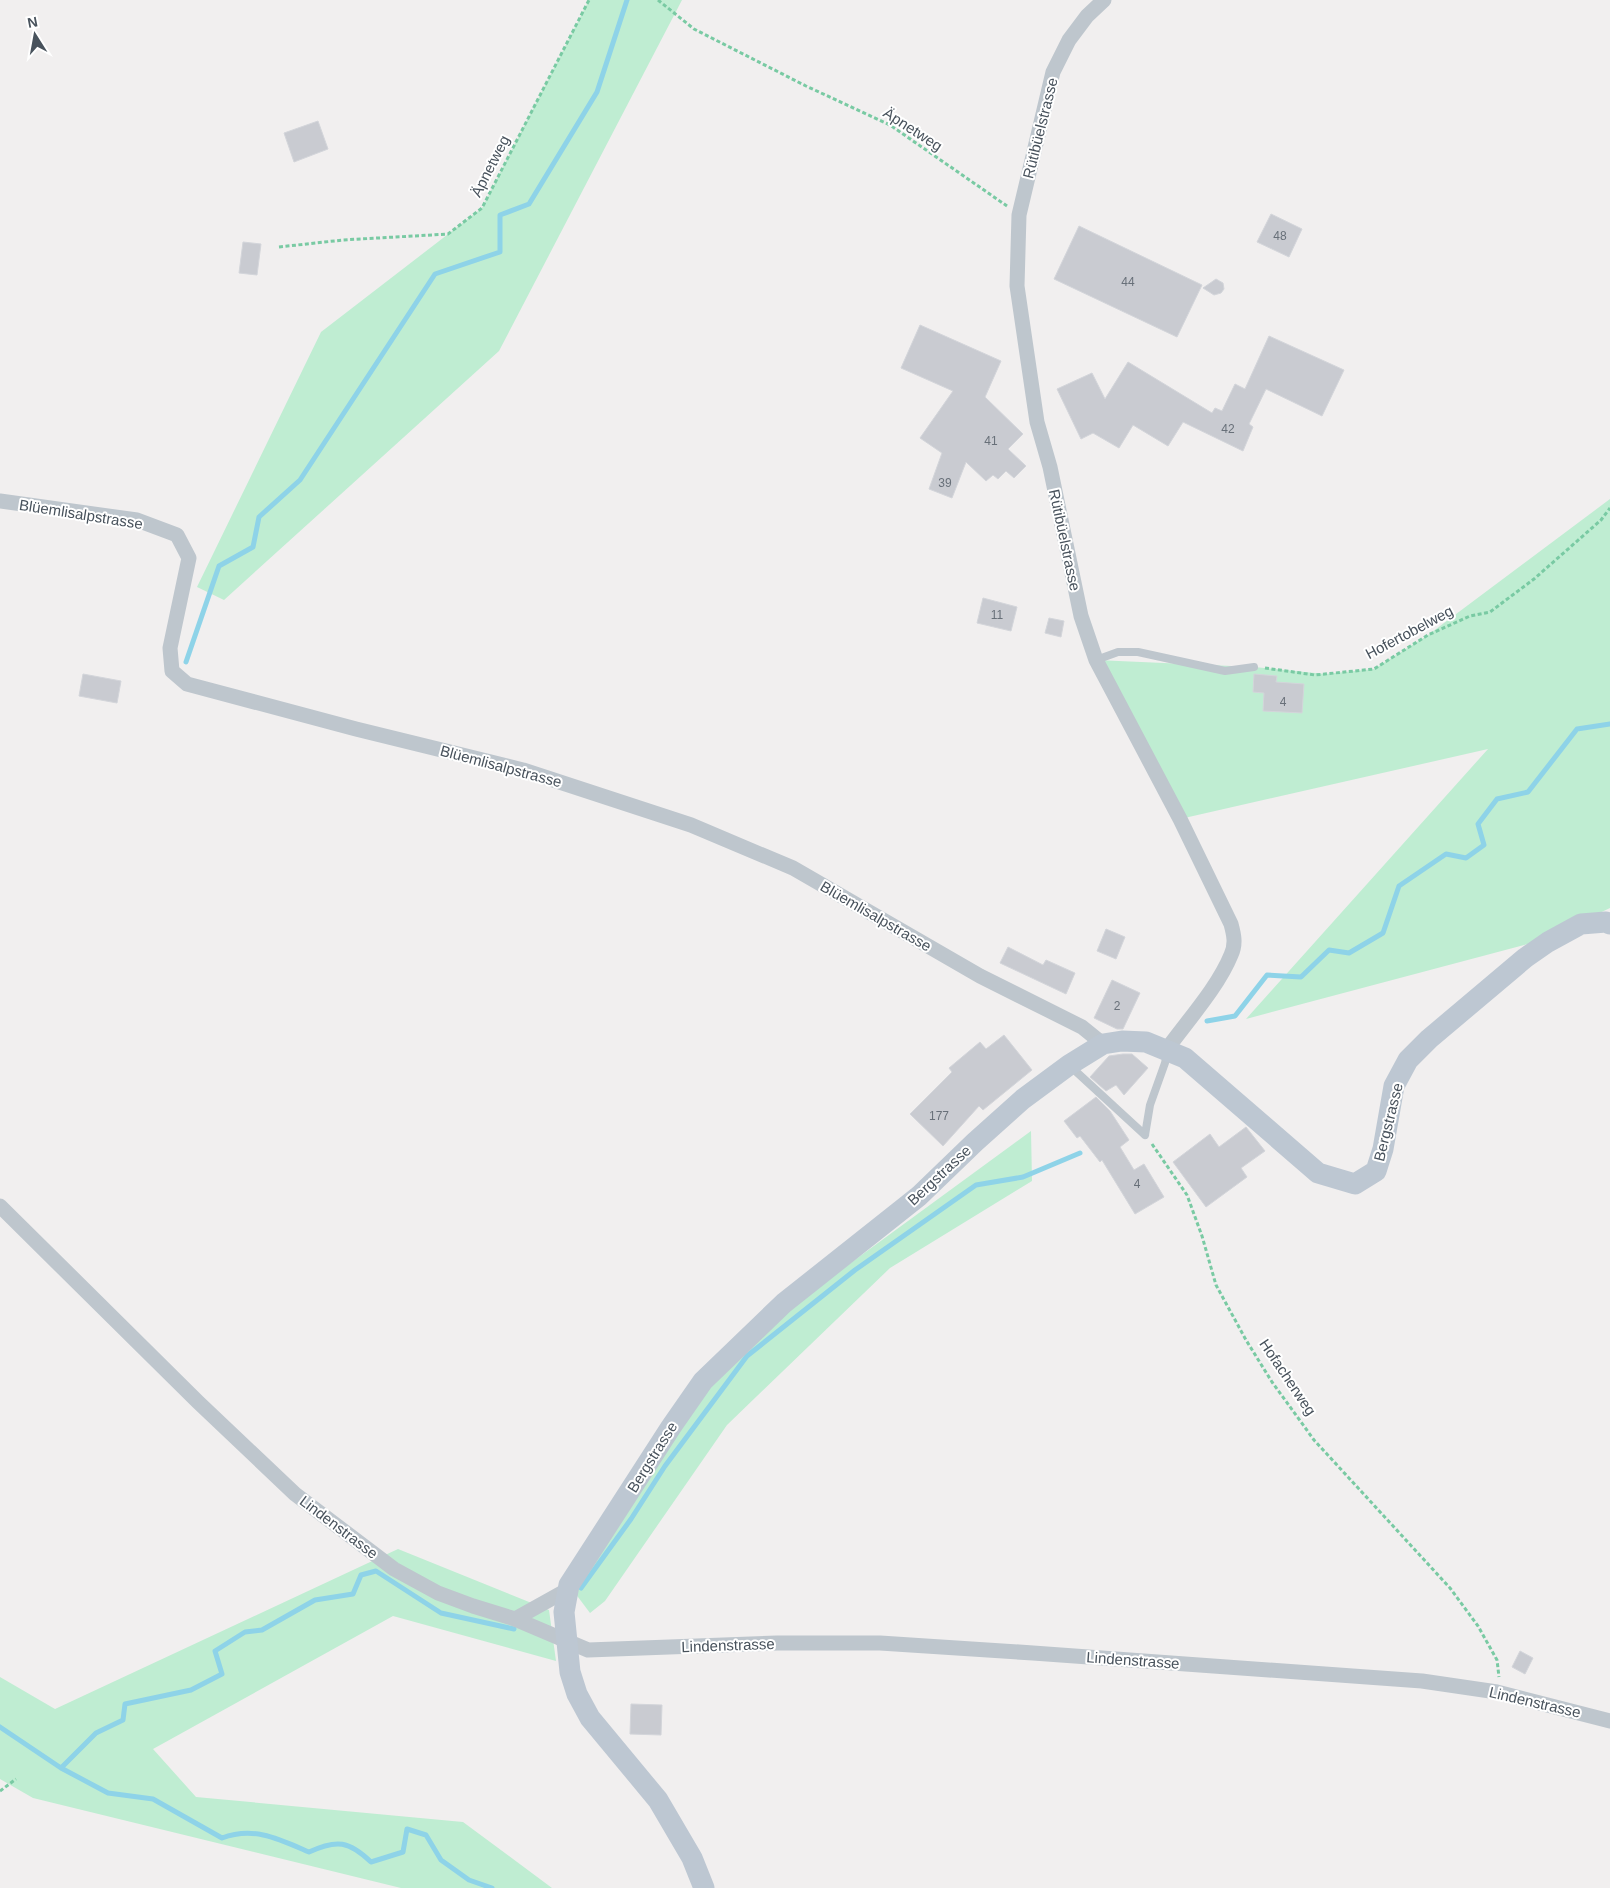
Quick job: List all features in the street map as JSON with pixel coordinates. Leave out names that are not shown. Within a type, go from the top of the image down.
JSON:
[{"type":"street","name":"Rütibüelstrasse","points":[[1104,0],[1087,16],[1069,40],[1053,72],[1020,215],[1017,286],[1037,422],[1050,467],[1080,616],[1096,660],[1180,820],[1231,924],[1235,940],[1232,954],[1217,980],[1167,1049]]},
{"type":"street","name":"Blüemlisalpstrasse","points":[[0,501],[137,520],[177,535],[189,558],[170,648],[172,671],[187,684],[356,729],[523,770],[691,825],[793,868],[980,976],[1082,1027],[1103,1044]]},
{"type":"street","name":"Bergstrasse","points":[[704,1888],[692,1858],[658,1800],[590,1718],[577,1694],[570,1672],[564,1612],[567,1590],[670,1427],[703,1382],[784,1303],[818,1273],[919,1196],[1023,1099],[1069,1065],[1103,1044],[1122,1041],[1146,1042],[1167,1049],[1202,1071],[1318,1172],[1355,1184],[1376,1171],[1383,1150],[1394,1086],[1413,1055],[1429,1039],[1525,958],[1548,942],[1582,924],[1606,922],[1610,924]]},
{"type":"street","name":"Lindenstrasse","points":[[0,1206],[198,1402],[295,1494],[394,1569],[438,1592],[473,1606],[515,1618],[566,1642],[588,1650],[777,1643],[880,1643],[1413,1680],[1497,1692],[1610,1721]]},
{"type":"street","points":[[515,1618],[567,1590]]},
{"type":"lane","points":[[1096,660],[1118,652],[1138,652],[1225,671],[1254,667]]},
{"type":"lane","points":[[1145,1135],[1150,1105],[1165,1063],[1167,1049]]},
{"type":"lane","points":[[1069,1065],[1145,1135]]},
{"type":"path","name":"Äpnetweg","points":[[279,246],[448,234],[482,208],[589,0]]},
{"type":"path","name":"Äpnetweg","points":[[658,0],[694,29],[806,86],[890,125],[1020,215]]},
{"type":"path","name":"Hofertobelweg","points":[[1254,667],[1315,675],[1374,669],[1428,635],[1470,616],[1490,612],[1534,579],[1601,520],[1610,508]]},
{"type":"path","name":"Hofacherweg","points":[[1145,1135],[1187,1195],[1202,1236],[1216,1285],[1246,1340],[1272,1382],[1326,1453],[1450,1588],[1478,1626],[1497,1660],[1499,1680]]},
{"type":"path","points":[[0,1792],[16,1779]]},
{"type":"green space","points":[[589,0],[682,0],[499,351],[224,600],[197,587],[321,332],[482,208]]},
{"type":"green space","points":[[1610,499],[1610,908],[1543,940],[1246,1019],[1488,749],[1180,819],[1096,660],[1254,667],[1325,674],[1374,669],[1428,635]]},
{"type":"green space","points":[[1031,1131],[1032,1181],[890,1268],[727,1425],[605,1601],[590,1613],[569,1585],[671,1427],[770,1322]]},
{"type":"green space","points":[[398,1549],[549,1610],[556,1661],[393,1616],[153,1749],[196,1797],[463,1822],[552,1888],[401,1888],[33,1798],[0,1779],[0,1677],[55,1709]]},
{"type":"building","points":[[318,121],[328,149],[294,162],[284,133]]},
{"type":"building","points":[[1271,214],[1302,229],[1289,257],[1257,242]]},
{"type":"building","points":[[1079,226],[1202,285],[1177,337],[1054,279]]},
{"type":"building","points":[[243,242],[261,244],[257,275],[239,273]]},
{"type":"building","points":[[1216,279],[1223,283],[1224,289],[1221,293],[1214,295],[1203,288]]},
{"type":"building","points":[[920,325],[1001,361],[985,397],[1023,434],[1008,449],[1026,466],[1014,478],[1006,471],[998,479],[993,475],[986,481],[966,462],[952,498],[929,489],[942,453],[920,438],[953,391],[901,368]]},
{"type":"building","points":[[1269,336],[1344,370],[1322,416],[1266,389],[1249,424],[1253,427],[1243,451],[1183,422],[1168,446],[1133,425],[1119,448],[1093,433],[1081,439],[1057,389],[1092,373],[1105,399],[1128,362],[1212,413],[1215,408],[1222,411],[1235,384],[1245,389]]},
{"type":"building","points":[[983,598],[1017,607],[1011,631],[977,623]]},
{"type":"building","points":[[1049,618],[1064,621],[1061,637],[1045,633]]},
{"type":"building","points":[[83,674],[121,681],[117,703],[79,696]]},
{"type":"building","points":[[1254,674],[1277,676],[1276,682],[1304,684],[1302,713],[1263,711],[1264,693],[1253,692]]},
{"type":"building","points":[[1106,929],[1125,937],[1116,959],[1097,951]]},
{"type":"building","points":[[1008,947],[1043,965],[1046,960],[1075,973],[1066,994],[1000,963]]},
{"type":"building","points":[[1112,980],[1140,993],[1123,1029],[1117,1029],[1094,1018]]},
{"type":"building","points":[[1004,1035],[1032,1070],[983,1110],[979,1106],[943,1146],[910,1114],[952,1072],[949,1068],[980,1042],[986,1049]]},
{"type":"building","points":[[1132,1054],[1148,1068],[1124,1095],[1116,1085],[1106,1091],[1090,1077],[1109,1056]]},
{"type":"building","points":[[1096,1097],[1110,1111],[1129,1140],[1120,1147],[1134,1170],[1144,1164],[1164,1197],[1135,1214],[1102,1160],[1100,1162],[1080,1136],[1077,1138],[1064,1121]]},
{"type":"building","points":[[1246,1127],[1265,1151],[1241,1168],[1247,1177],[1206,1207],[1173,1162],[1210,1134],[1219,1147]]},
{"type":"building","points":[[1520,1651],[1533,1658],[1525,1674],[1512,1667]]},
{"type":"building","points":[[631,1704],[662,1705],[661,1735],[630,1734]]},
{"type":"waterway","points":[[186,662],[219,566],[253,547],[259,517],[300,480],[435,274],[500,252],[500,215],[529,204],[597,92],[627,0]]},
{"type":"waterway","points":[[1207,1021],[1235,1016],[1267,975],[1301,977],[1329,950],[1349,953],[1383,933],[1399,886],[1446,854],[1466,858],[1484,845],[1478,824],[1497,799],[1528,792],[1577,729],[1610,724]]},
{"type":"waterway","points":[[581,1588],[631,1519],[665,1466],[747,1356],[855,1270],[976,1185],[1023,1177],[1080,1153]]},
{"type":"waterway","points":[[61,1768],[96,1733],[123,1720],[125,1704],[191,1690],[222,1674],[215,1651],[245,1632],[262,1630],[315,1600],[353,1594],[361,1575],[376,1571],[441,1613],[514,1629]]},
{"type":"waterway","points":[[0,1727],[61,1768],[108,1793],[153,1799],[222,1838],[245,1833],[256,1834],[277,1839],[309,1852],[327,1845],[342,1844],[356,1850],[371,1862],[403,1852],[407,1829],[426,1835],[441,1860],[469,1880],[492,1888]]}]
